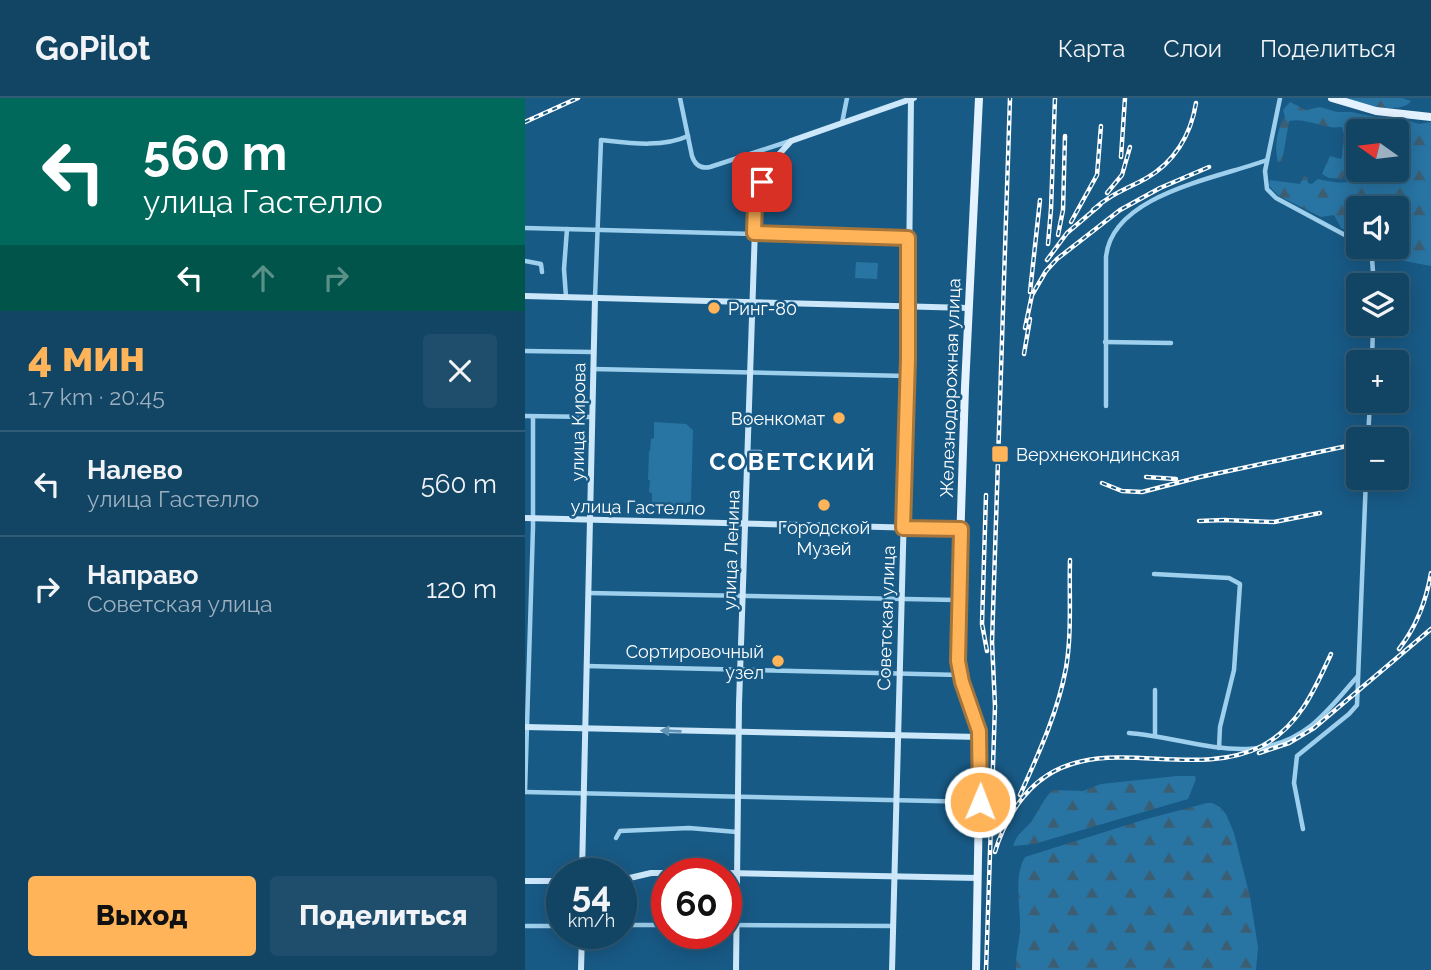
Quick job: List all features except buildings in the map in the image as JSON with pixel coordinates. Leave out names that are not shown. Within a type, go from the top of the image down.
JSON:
[{"type":"main road","name":"Железнодорожная улица","points":[[976,970],[979,737],[960,674],[957,645],[978,98]]},
{"type":"main road","points":[[1332,98],[1376,111],[1431,117]]},
{"type":"street","points":[[680,98],[694,161],[701,167],[711,167],[749,155],[913,99]]},
{"type":"street","points":[[842,123],[847,98]]},
{"type":"street","points":[[1280,98],[1265,183],[1271,195],[1346,236]]},
{"type":"street","name":"Советская улица","points":[[891,970],[913,99]]},
{"type":"street","name":"улица Кирова","points":[[582,858],[596,230],[601,140],[639,143],[676,141],[688,136]]},
{"type":"street","name":"улица Ленина","points":[[736,858],[755,202],[765,174],[780,151],[791,141]]},
{"type":"street","points":[[749,155],[765,174]]},
{"type":"street","points":[[1106,406],[1106,252],[1110,239],[1118,227],[1137,210],[1163,195],[1267,160]]},
{"type":"street","points":[[525,228],[908,238]]},
{"type":"street","points":[[566,297],[564,269],[567,229]]},
{"type":"street","points":[[525,261],[541,264],[542,272]]},
{"type":"street","points":[[525,296],[969,308]]},
{"type":"street","points":[[1105,342],[1171,343]]},
{"type":"street","points":[[525,351],[593,352]]},
{"type":"street","points":[[593,369],[907,376]]},
{"type":"street","points":[[525,416],[592,417]]},
{"type":"street","points":[[533,417],[525,792],[980,802]]},
{"type":"street","points":[[748,452],[759,452]]},
{"type":"street","points":[[1303,829],[1294,783],[1296,758],[1301,751],[1355,708],[1358,701],[1366,490]]},
{"type":"street","name":"улица Гастелло","points":[[529,519],[961,529]]},
{"type":"street","points":[[1154,574],[1229,578],[1240,584],[1234,670],[1220,727],[1219,748]]},
{"type":"street","points":[[588,593],[958,600]]},
{"type":"street","points":[[586,666],[960,674]]},
{"type":"street","points":[[1129,733],[1155,735],[1219,748],[1266,749],[1297,735],[1324,715],[1358,676]]},
{"type":"street","points":[[1155,735],[1156,690]]},
{"type":"street","points":[[526,727],[979,737]]},
{"type":"street","points":[[616,838],[620,831],[689,828],[737,832]]},
{"type":"street","points":[[742,874],[978,878]]},
{"type":"street","points":[[525,881],[546,881]]},
{"type":"street","points":[[742,925],[893,926]]},
{"type":"street","points":[[525,926],[546,926]]},
{"type":"street","points":[[581,970],[582,949]]},
{"type":"street","name":"улица Ленина","points":[[736,949],[736,970]]},
{"type":"green space","points":[[1339,98],[1402,98],[1411,101],[1398,108],[1388,108]]},
{"type":"green space","points":[[1290,102],[1306,110],[1320,107],[1337,112],[1393,119],[1346,119],[1346,173],[1342,179],[1329,178],[1322,174],[1330,156],[1341,159],[1344,134],[1342,127],[1289,121],[1282,161],[1278,162],[1278,132],[1285,117],[1283,110]]},
{"type":"green space","points":[[1409,121],[1419,124],[1431,122],[1431,266],[1394,259],[1409,259],[1409,196],[1346,196],[1346,231],[1341,228],[1334,215],[1321,217],[1279,196],[1269,186],[1270,180],[1300,184],[1304,176],[1307,177],[1308,183],[1312,184],[1318,179],[1345,182],[1409,182]]},
{"type":"green space","points":[[856,262],[878,263],[877,279],[855,278]]},
{"type":"green space","points":[[654,422],[686,424],[693,430],[691,501],[680,509],[652,506],[648,480]]},
{"type":"green space","points":[[1195,776],[1188,799],[1034,844],[1013,846],[1053,790],[1083,791],[1101,784]]},
{"type":"green space","points":[[1207,803],[1220,807],[1234,833],[1250,897],[1258,947],[1256,970],[1016,970],[1020,930],[1018,883],[1025,857]]},
{"type":"railway","points":[[525,122],[578,98]]},
{"type":"railway","points":[[986,970],[995,706],[992,642],[1010,98]]},
{"type":"railway","points":[[1048,244],[1055,98]]},
{"type":"railway","points":[[1121,157],[1125,98]]},
{"type":"railway","points":[[1093,210],[1111,196],[1145,179],[1165,165],[1185,137],[1196,103]]},
{"type":"railway","points":[[1071,222],[1097,175],[1101,126]]},
{"type":"railway","points":[[1058,235],[1063,210],[1065,136]]},
{"type":"railway","points":[[1107,193],[1122,175],[1130,147]]},
{"type":"railway","points":[[1025,328],[1032,295],[1046,271],[1057,259],[1120,210],[1160,188],[1209,167]]},
{"type":"railway","points":[[1030,292],[1040,200]]},
{"type":"railway","points":[[1047,260],[1067,233],[1100,205]]},
{"type":"railway","points":[[1024,354],[1030,319]]},
{"type":"railway","points":[[1102,483],[1122,491],[1142,492],[1346,446]]},
{"type":"railway","points":[[1146,477],[1176,479]]},
{"type":"railway","points":[[986,495],[982,624],[987,651]]},
{"type":"railway","points":[[1199,521],[1274,522],[1320,513]]},
{"type":"railway","points":[[1020,795],[1053,717],[1066,668],[1070,628],[1070,560]]},
{"type":"railway","points":[[1399,649],[1420,613],[1431,573]]},
{"type":"railway","points":[[1259,753],[1289,743],[1314,728],[1431,629]]},
{"type":"railway","points":[[995,852],[1018,804],[1043,778],[1070,764],[1101,758],[1199,760],[1232,756],[1262,746],[1296,718],[1331,654]]},
{"type":"place","name":"Ринг-80","points":[[714,308]]},
{"type":"place","name":"Военкомат","points":[[839,418]]},
{"type":"place","name":"Верхнекондинская","points":[[1000,454]]},
{"type":"place","name":"Городской Музей","points":[[824,505]]},
{"type":"place","name":"Сортировочный узел","points":[[778,661]]},
{"type":"district","name":"СОВЕТСКИЙ","points":[[793,461]]},
{"type":"route","points":[[762,182],[755,202],[754,233],[908,238],[903,528],[961,529],[958,661],[962,682],[979,731],[980,802]]}]
